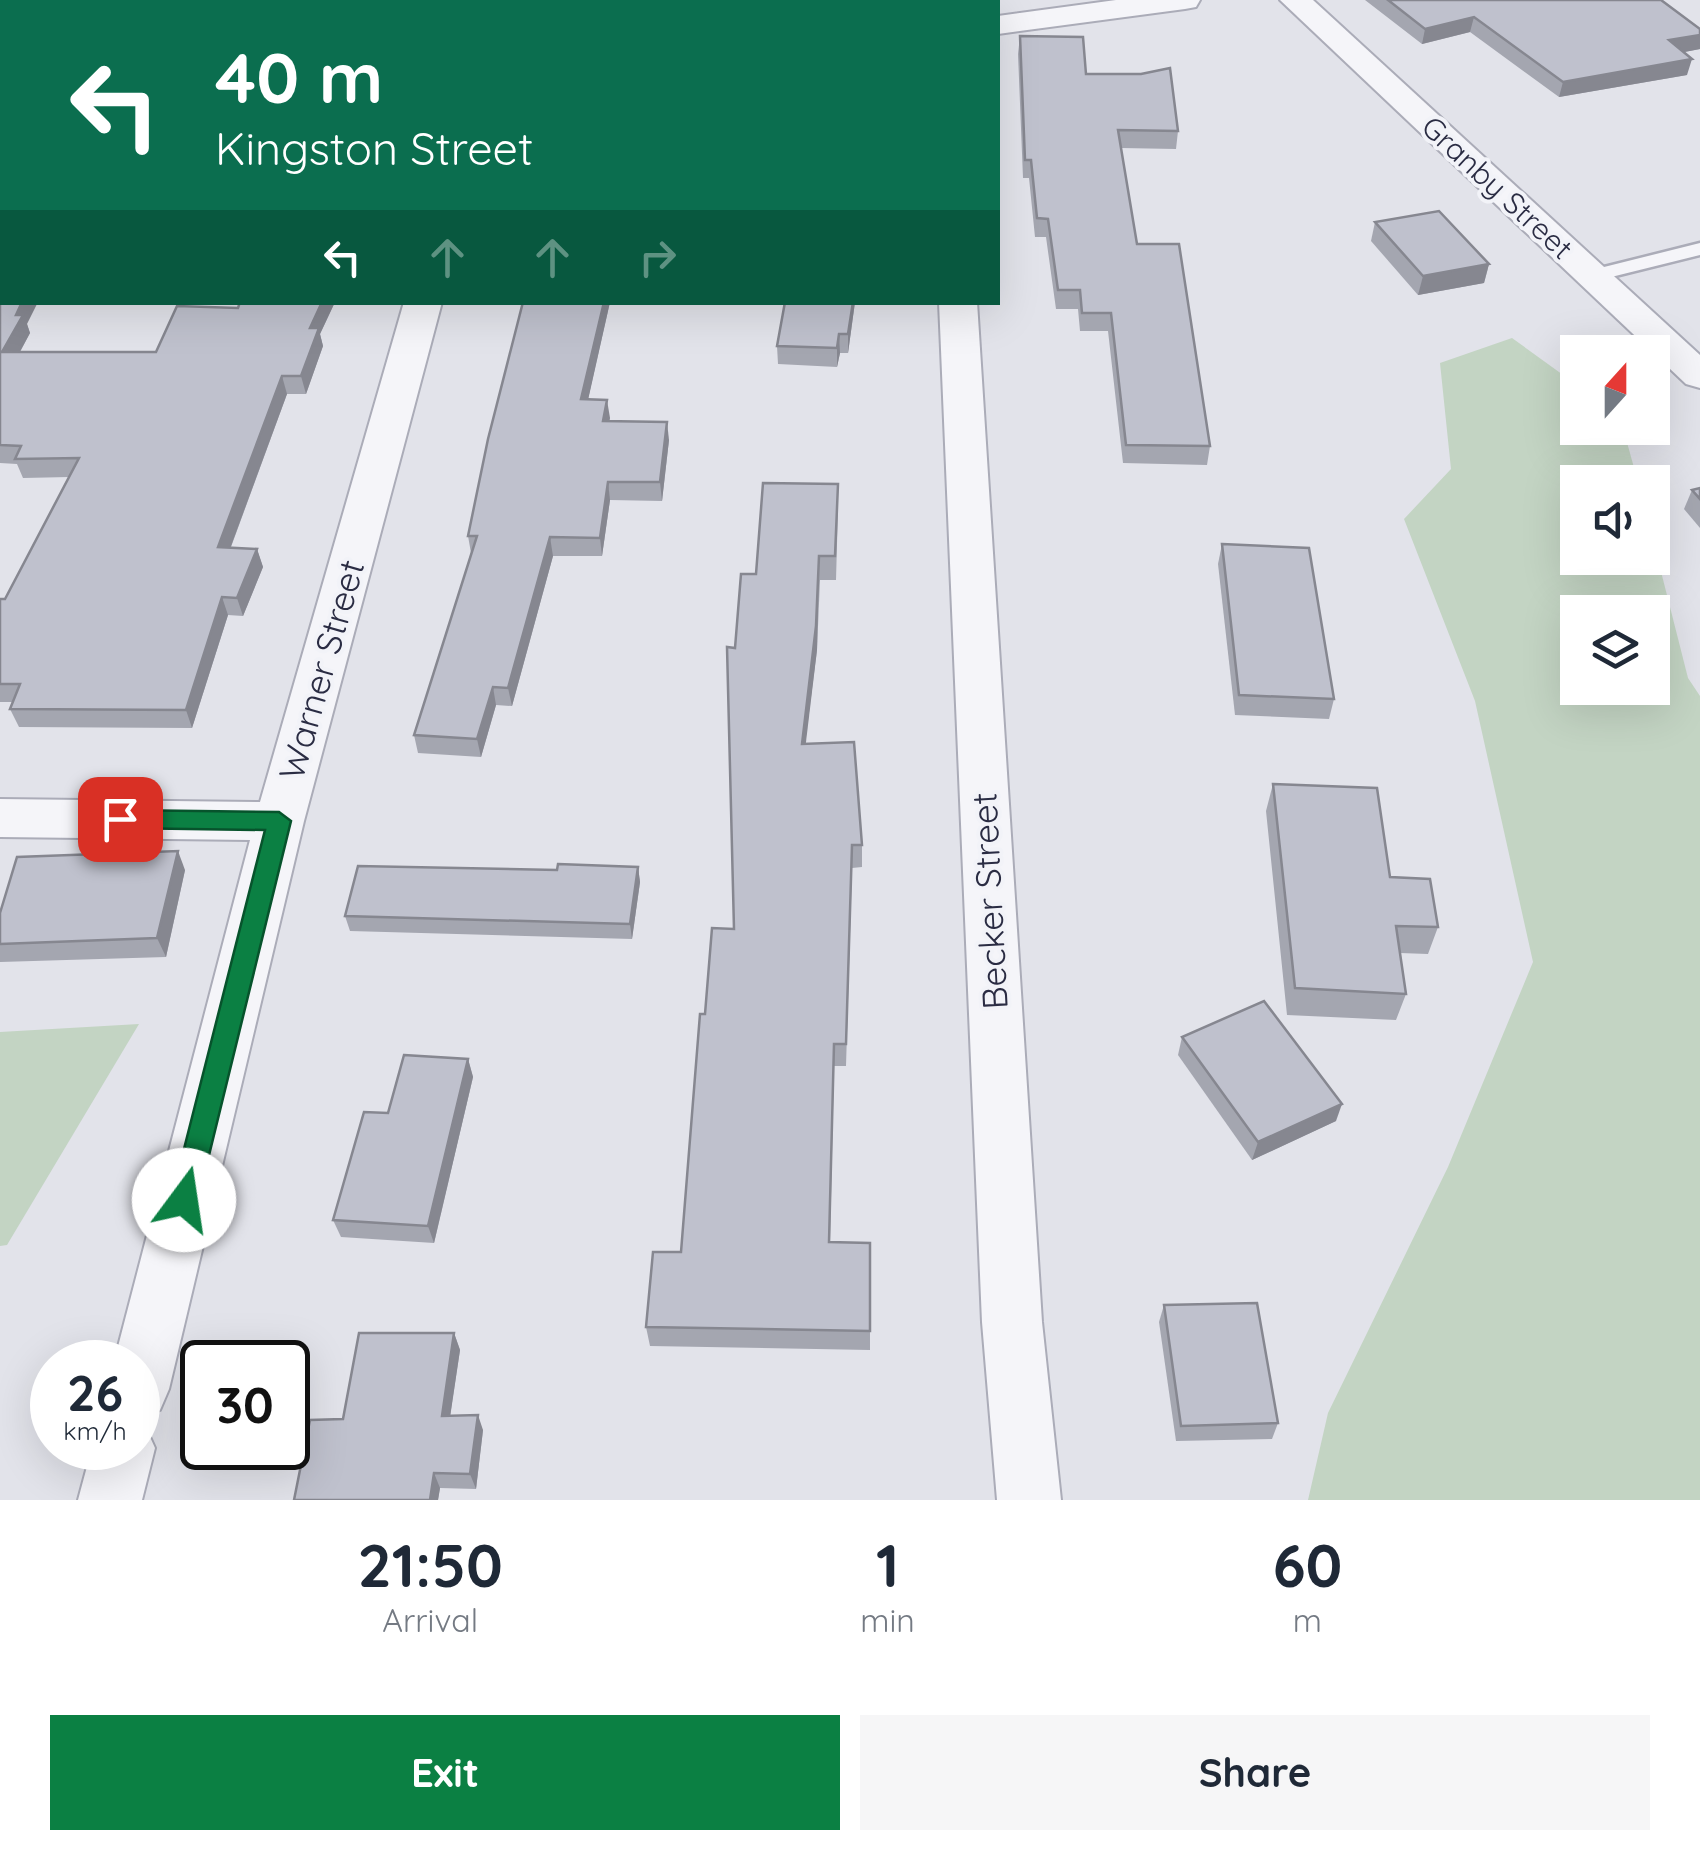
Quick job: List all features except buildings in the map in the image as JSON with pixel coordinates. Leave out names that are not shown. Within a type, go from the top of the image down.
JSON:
[{"type":"street","points":[[1000,26],[1185,0]]},
{"type":"street","name":"Granby Street","points":[[1295,0],[1700,376]]},
{"type":"street","name":"Warner Street","points":[[150,1340],[279,821],[422,305]]},
{"type":"street","name":"Becker Street","points":[[958,305],[1012,1322],[1028,1500]]},
{"type":"street","points":[[0,818],[279,821]]},
{"type":"street","points":[[110,1500],[118,1470]]},
{"type":"lane","points":[[1591,276],[1700,248]]},
{"type":"green space","points":[[1512,338],[1560,373],[1560,445],[1628,445],[1633,465],[1560,465],[1560,575],[1662,575],[1667,595],[1560,595],[1560,705],[1670,705],[1670,607],[1688,678],[1700,696],[1700,1500],[1308,1500],[1328,1413],[1448,1167],[1533,962],[1475,701],[1404,519],[1451,469],[1440,363]]},
{"type":"green space","points":[[139,1024],[7,1245],[0,1246],[0,1032]]},
{"type":"route","points":[[120,819],[279,821],[184,1200]]}]
